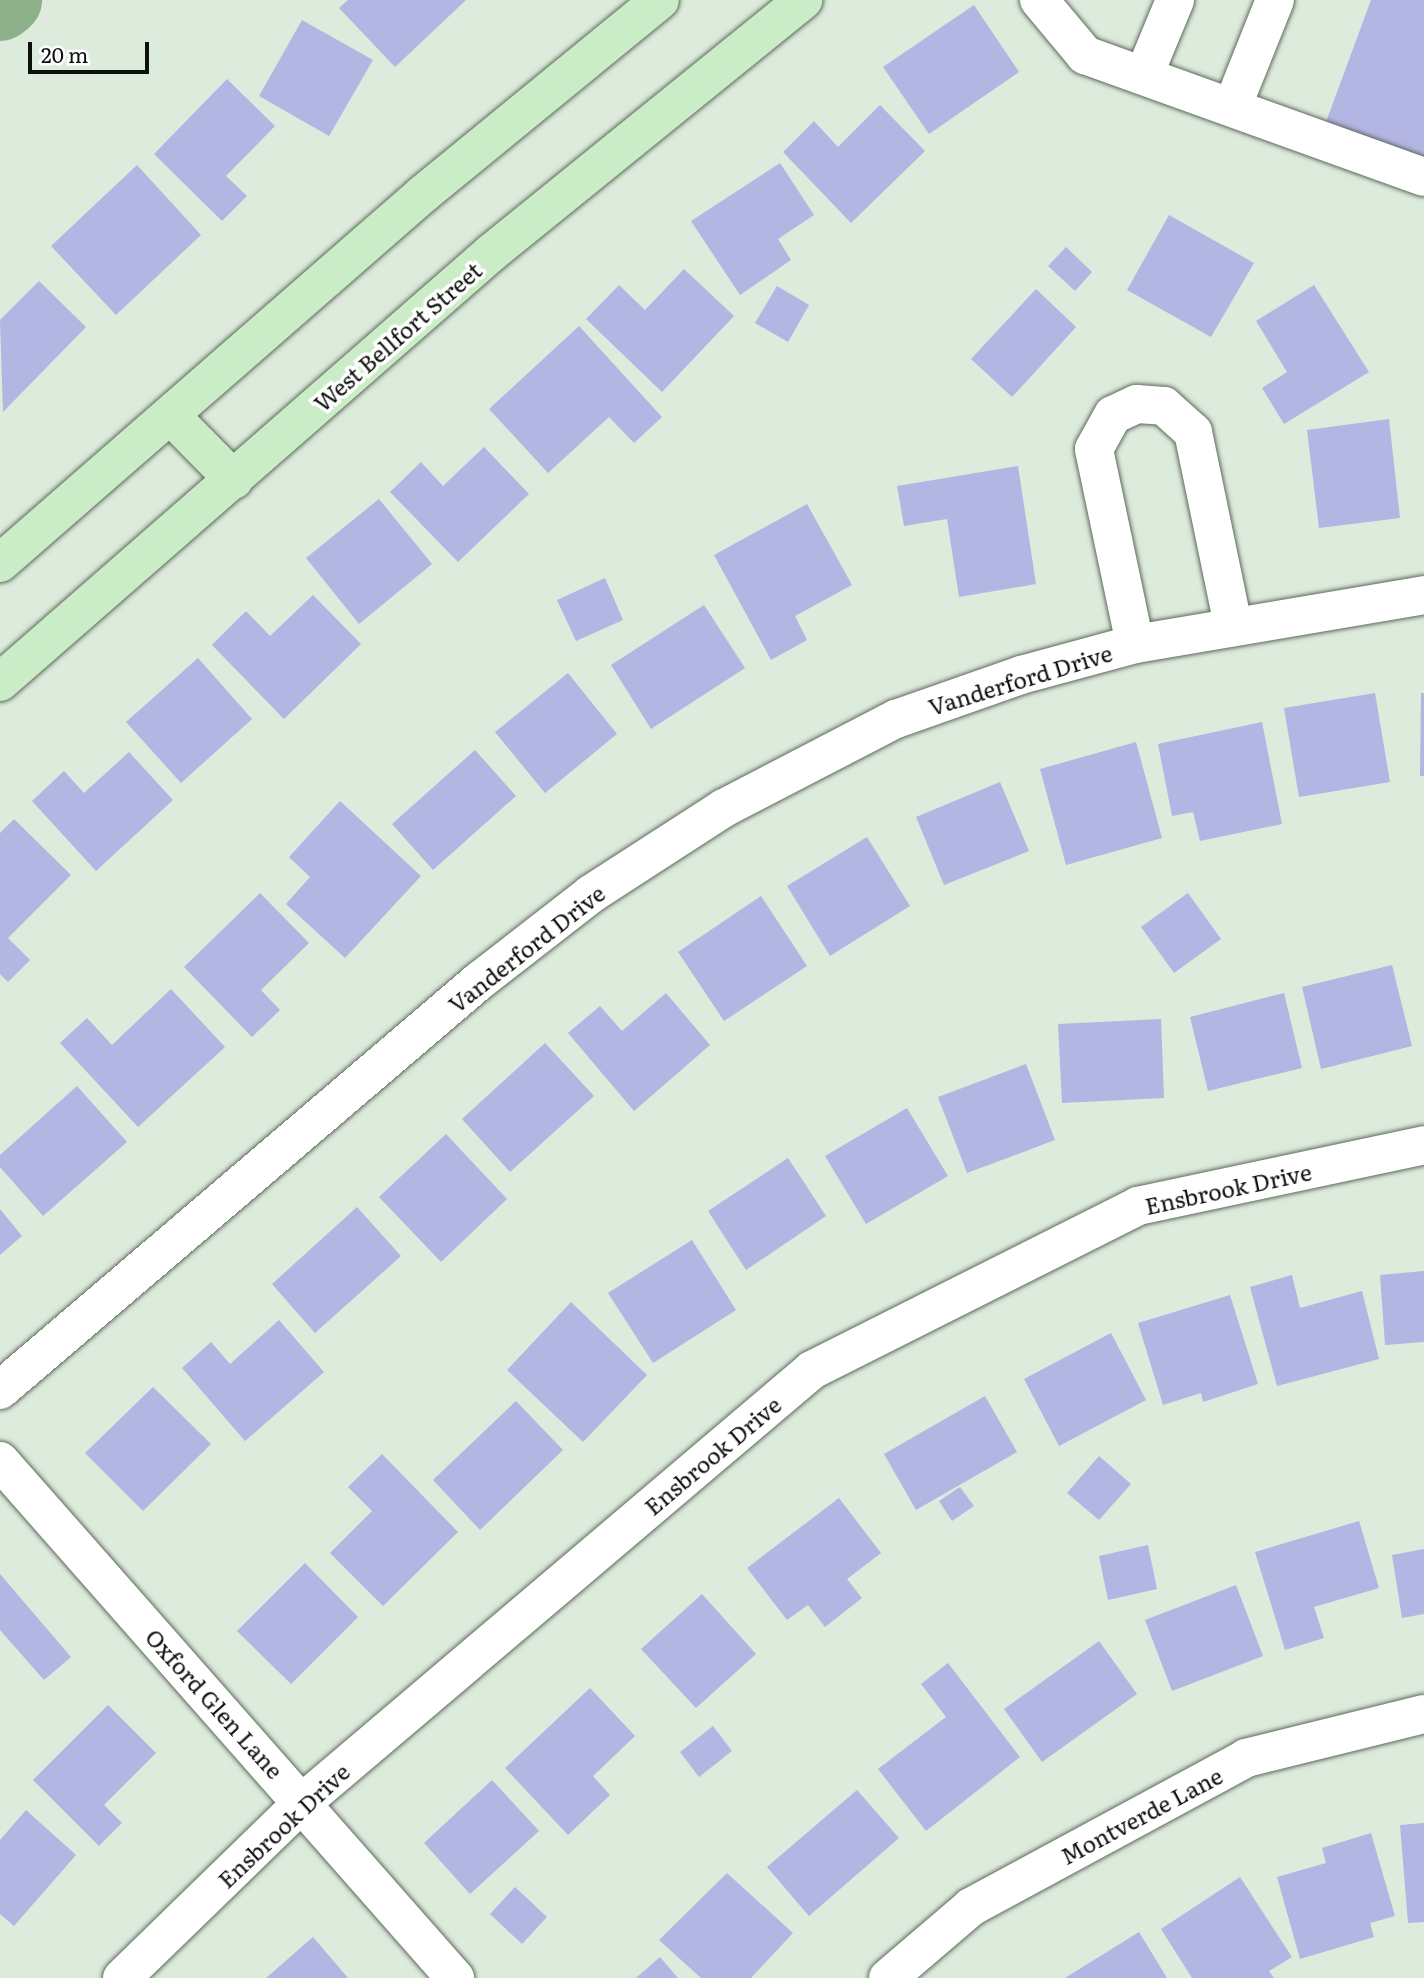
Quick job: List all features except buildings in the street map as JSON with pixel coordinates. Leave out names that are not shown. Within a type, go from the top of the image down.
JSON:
[{"type":"main road","points":[[0,563],[424,194],[660,0]]},
{"type":"main road","name":"West Bellfort Street","points":[[0,682],[491,253],[803,0]]},
{"type":"main road","points":[[170,415],[234,480]]},
{"type":"street","points":[[1039,0],[1085,55],[1233,105],[1424,177]]},
{"type":"street","points":[[1143,75],[1175,0]]},
{"type":"street","points":[[1233,105],[1275,0]]},
{"type":"street","name":"Vanderford Drive","points":[[1135,644],[1094,449],[1113,415],[1137,404],[1164,406],[1193,432],[1233,625]]},
{"type":"street","name":"Vanderford Drive","points":[[0,1390],[479,981],[591,894],[724,808],[897,719],[1135,644],[1233,625],[1424,595]]},
{"type":"street","name":"Ensbrook Drive","points":[[122,1978],[303,1802],[812,1370],[1139,1206],[1424,1145]]},
{"type":"street","name":"Oxford Glen Lane","points":[[0,1461],[303,1802],[455,1978]]},
{"type":"street","name":"Montverde Lane","points":[[888,1978],[971,1907],[1246,1758],[1424,1714]]},
{"type":"waterway","points":[[0,5],[6,0]]}]
